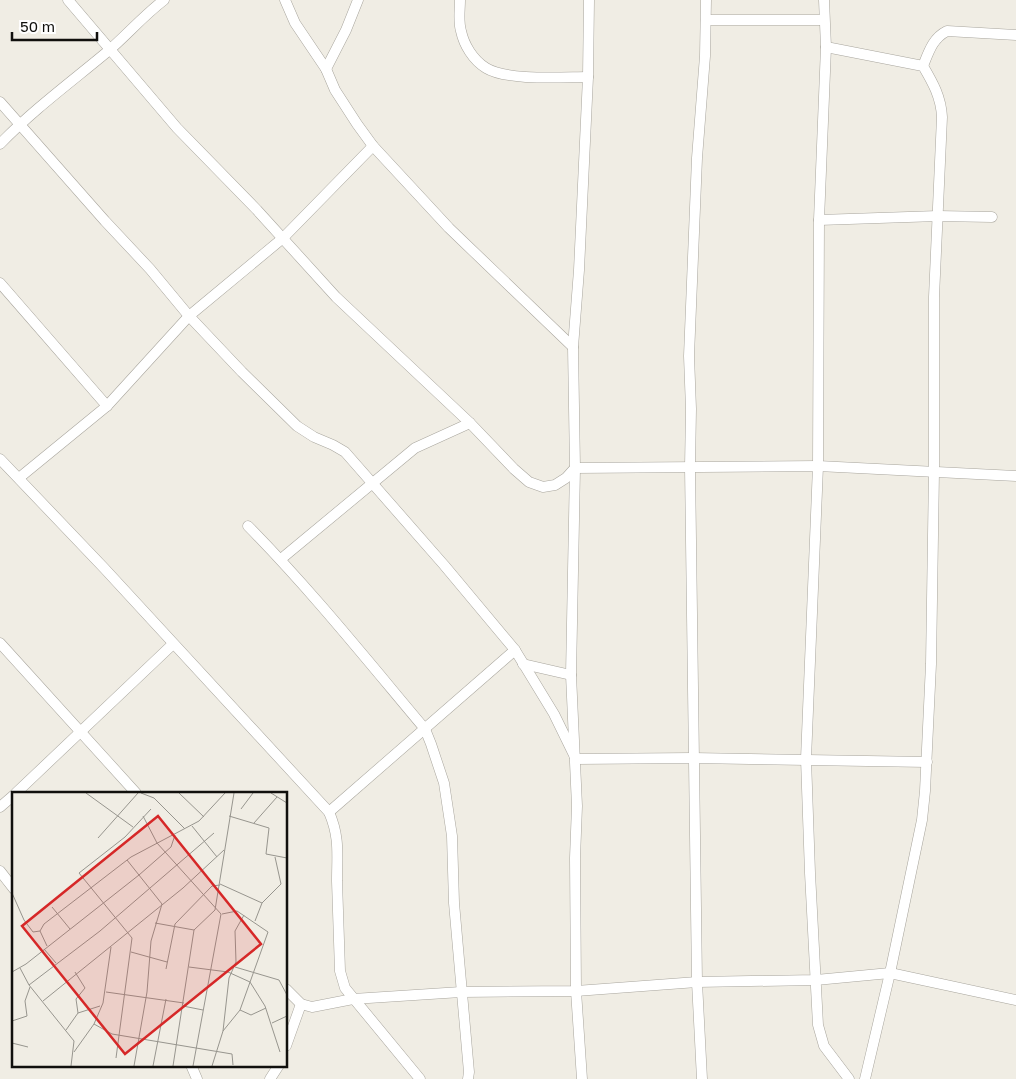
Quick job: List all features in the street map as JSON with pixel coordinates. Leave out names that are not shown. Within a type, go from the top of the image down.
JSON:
[{"type":"street","points":[[68,0],[177,128],[336,297],[470,423],[529,482],[543,487],[555,485],[566,478],[575,468],[818,466],[1016,476]]},
{"type":"street","points":[[0,144],[20,124],[110,50],[148,11],[164,0]]},
{"type":"street","points":[[285,0],[295,23],[326,69],[335,90],[373,146],[450,228],[573,347]]},
{"type":"street","points":[[326,69],[346,30],[358,0]]},
{"type":"street","points":[[460,0],[460,30],[463,38],[475,60],[487,69],[504,74],[588,78]]},
{"type":"street","points":[[582,1079],[576,991],[576,759],[571,675],[575,468],[573,347],[579,270],[588,78],[589,0]]},
{"type":"street","points":[[702,1079],[697,982],[689,356],[697,158],[705,56],[706,0]]},
{"type":"street","points":[[824,0],[826,47],[819,220],[818,466],[806,759],[818,1025],[824,1046],[850,1079]]},
{"type":"street","points":[[706,20],[824,20]]},
{"type":"street","points":[[923,66],[931,46],[938,36],[947,31],[1016,35]]},
{"type":"street","points":[[826,47],[923,66],[935,86],[941,102],[942,117],[934,298],[934,472],[927,762],[922,820],[866,1079]]},
{"type":"street","points":[[0,102],[228,358],[297,426],[314,437],[333,444],[345,452],[444,565],[515,650],[554,714],[576,759]]},
{"type":"street","points":[[19,478],[107,406],[189,316],[282,238],[373,146]]},
{"type":"street","points":[[819,220],[938,216],[992,217]]},
{"type":"street","points":[[0,283],[107,406]]},
{"type":"street","points":[[281,560],[416,448],[470,423]]},
{"type":"street","points":[[0,459],[4,470],[19,478],[329,812],[336,828],[338,849],[340,971],[345,988],[420,1079]]},
{"type":"street","points":[[248,526],[281,560],[425,729],[431,744],[444,783],[452,836],[454,903],[469,1072],[468,1079]]},
{"type":"street","points":[[0,643],[135,792]]},
{"type":"street","points":[[17,792],[173,644]]},
{"type":"street","points":[[329,812],[515,650]]},
{"type":"street","points":[[523,664],[571,675]]},
{"type":"street","points":[[576,759],[693,758],[927,762]]},
{"type":"street","points":[[0,806],[12,796]]},
{"type":"street","points":[[0,871],[12,886]]},
{"type":"street","points":[[288,991],[301,1004],[312,1007],[353,999],[461,992],[576,991],[697,982],[816,980],[890,973],[1016,1000]]},
{"type":"street","points":[[288,1040],[301,1004]]},
{"type":"street","points":[[191,1066],[197,1079]]},
{"type":"street","points":[[270,1079],[278,1066]]}]
